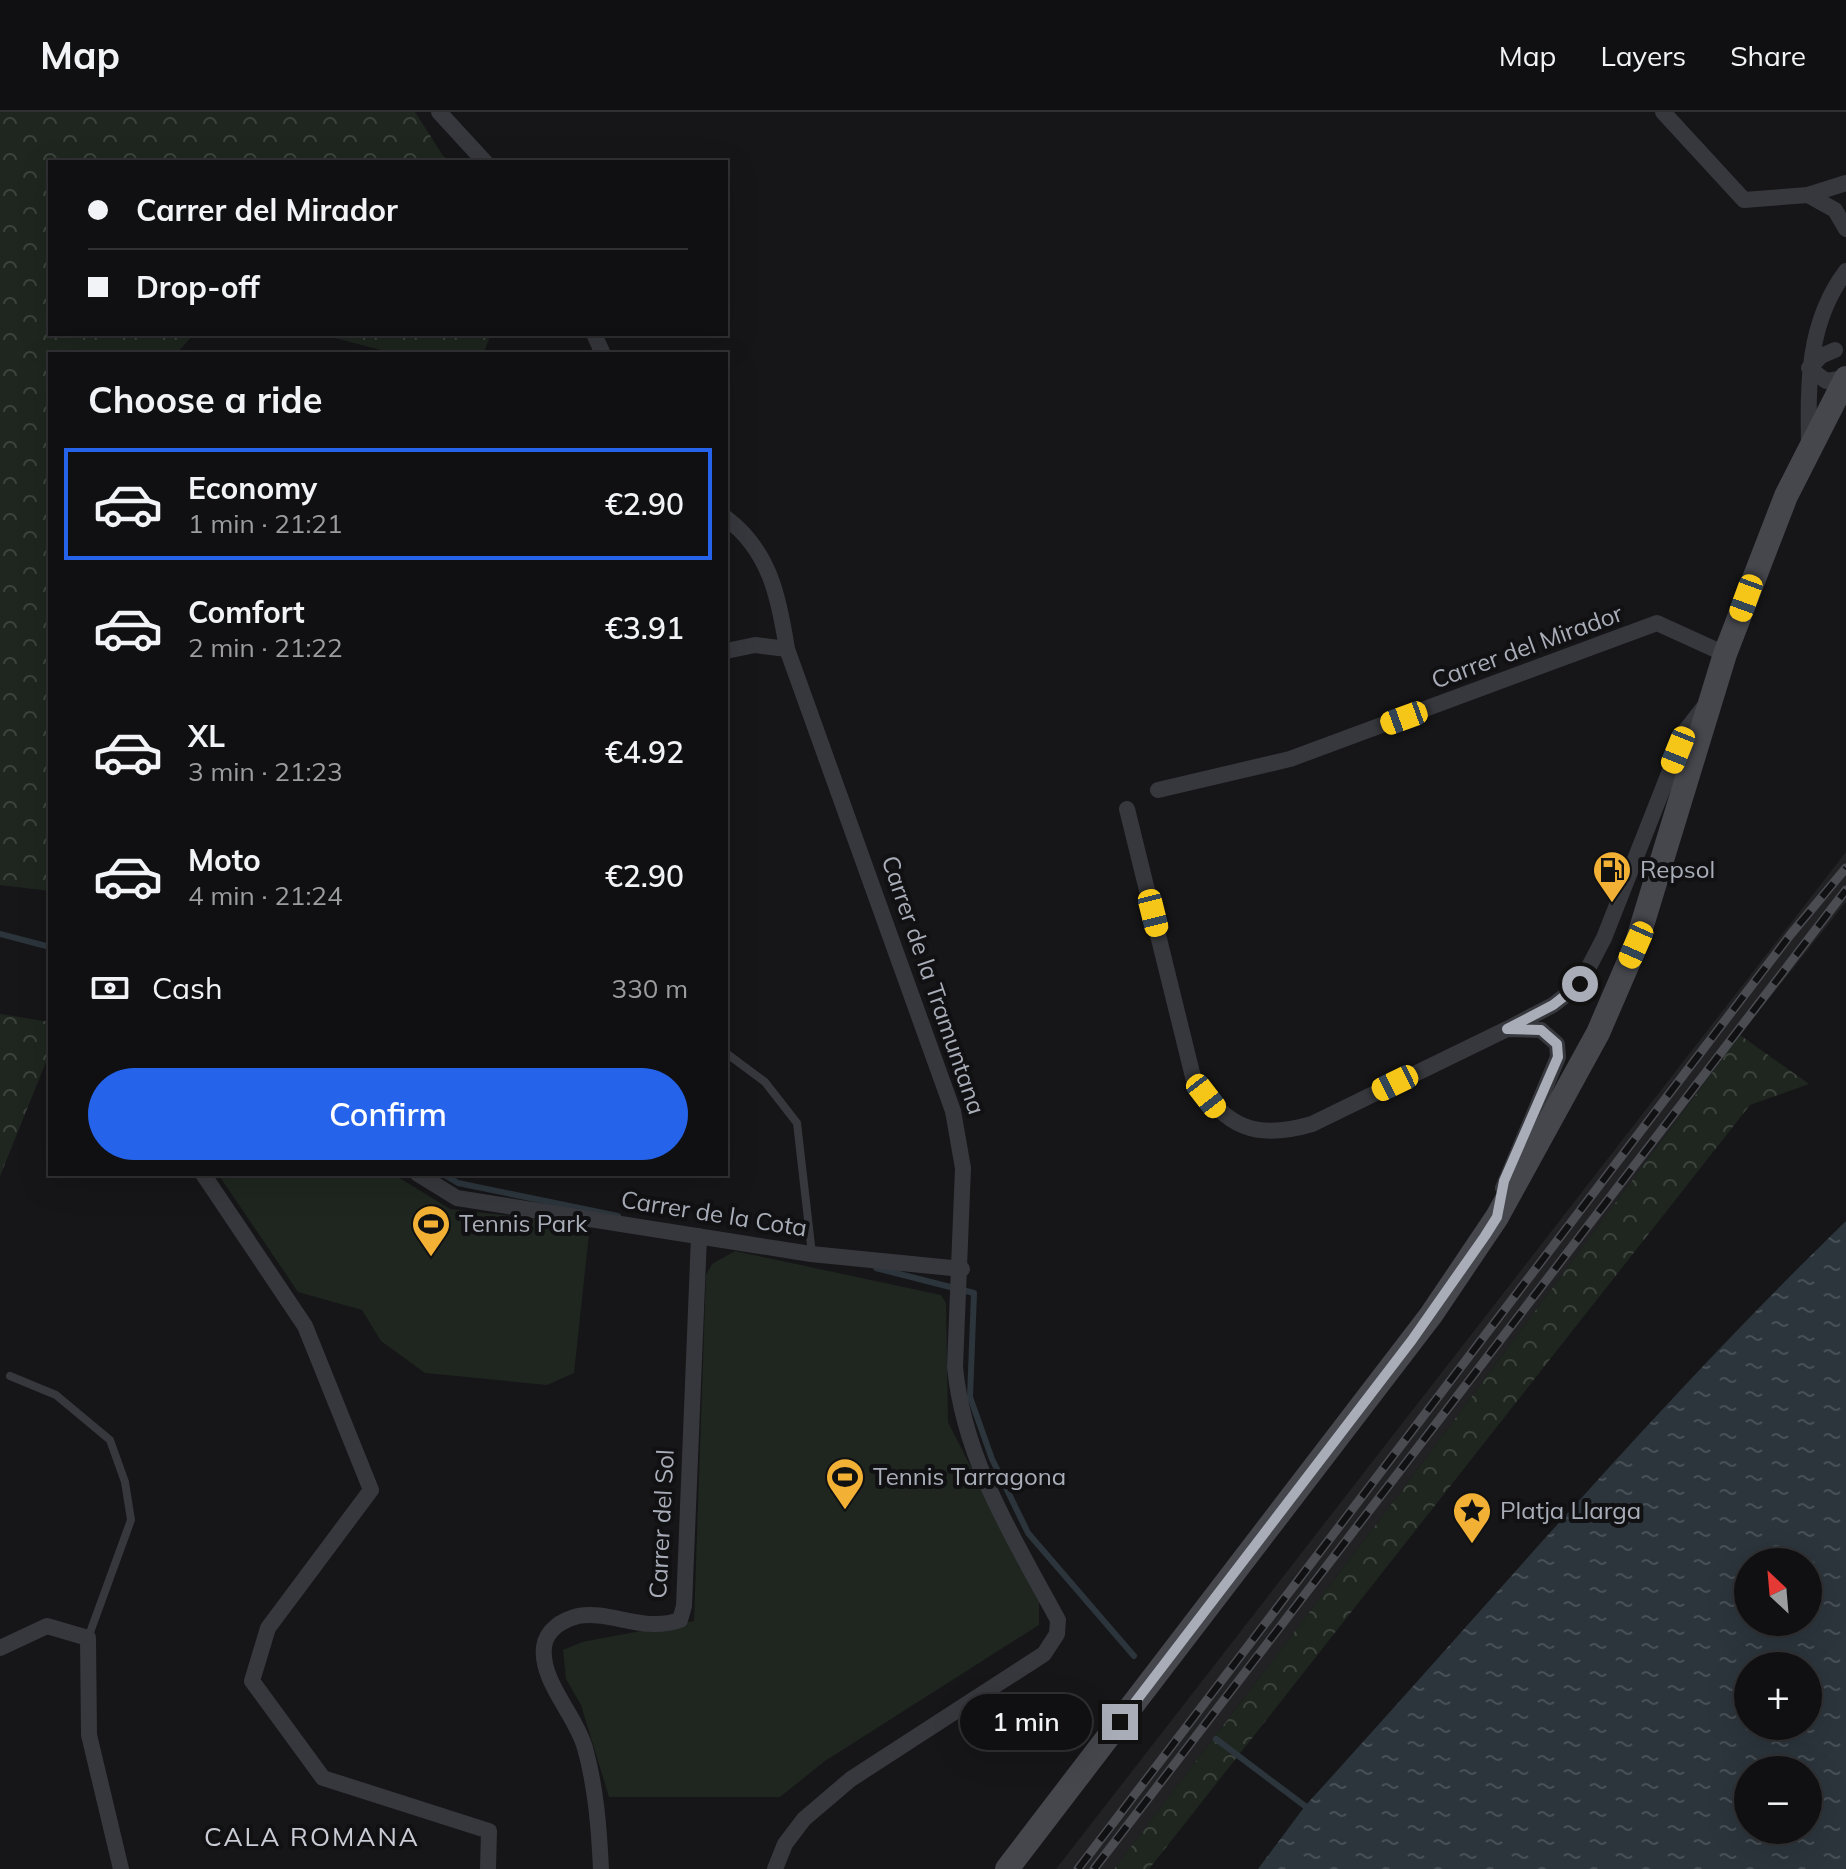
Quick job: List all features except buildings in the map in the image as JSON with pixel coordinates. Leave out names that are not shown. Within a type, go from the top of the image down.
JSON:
[{"type":"street","points":[[439,112],[483,160]]},
{"type":"street","points":[[1663,112],[1744,200],[1808,195],[1846,183]]},
{"type":"street","points":[[1808,195],[1835,210],[1846,229]]},
{"type":"street","points":[[1809,450],[1807,376],[1818,324],[1846,271]]},
{"type":"street","points":[[1818,324],[1829,346],[1841,352]]},
{"type":"street","points":[[1841,352],[1821,356],[1809,368],[1826,381],[1846,378]]},
{"type":"street","points":[[1007,1869],[1403,1353],[1497,1217],[1598,1033],[1636,945],[1725,654],[1786,496],[1846,378]]},
{"type":"street","name":"Carrer de la Tramuntana","points":[[728,520],[749,540],[770,574],[778,596],[787,649],[953,1111],[963,1168],[962,1273],[955,1367],[958,1395],[971,1445],[988,1489],[1058,1620],[1057,1634],[1044,1654],[851,1779],[804,1819],[785,1844],[775,1869]]},
{"type":"street","name":"Carrer del Mirador","points":[[1158,790],[1290,759],[1657,623],[1725,654]]},
{"type":"street","points":[[728,651],[755,645],[787,649]]},
{"type":"street","points":[[1127,809],[1194,1081],[1217,1111],[1248,1129],[1284,1132],[1507,1029],[1553,1005],[1580,984],[1604,938],[1686,730],[1711,699]]},
{"type":"street","points":[[1497,1217],[1504,1181],[1558,1057],[1557,1044],[1541,1030],[1507,1029]]},
{"type":"street","points":[[204,1176],[305,1326],[371,1490],[268,1628],[252,1681],[323,1778],[489,1831],[488,1869]]},
{"type":"street","name":"Carrer de la Cota","points":[[421,1176],[457,1198],[811,1254],[962,1273]]},
{"type":"street","name":"Carrer del Sol","points":[[601,1869],[597,1801],[584,1744],[544,1662],[544,1646],[547,1634],[559,1624],[580,1616],[663,1626],[680,1620],[684,1606],[699,1236]]},
{"type":"street","points":[[0,1648],[47,1626],[88,1638],[89,1735],[121,1869]]},
{"type":"lane","points":[[728,1054],[765,1082],[797,1123],[811,1254]]},
{"type":"lane","points":[[10,1376],[56,1395],[110,1440],[125,1482],[131,1520],[88,1638]]},
{"type":"shaded area","points":[[1846,852],[1846,902],[1740,1035],[1403,1489],[1114,1869],[1056,1869]]},
{"type":"green space","points":[[0,112],[415,112],[446,160],[48,160],[48,336],[192,336],[178,352],[48,352],[48,891],[0,885]]},
{"type":"green space","points":[[328,336],[490,336],[484,352],[388,352]]},
{"type":"green space","points":[[0,1014],[48,1022],[48,1057],[0,1176]]},
{"type":"green space","points":[[1740,1035],[1809,1084],[1750,1105],[1149,1869],[1114,1869],[1403,1489]]},
{"type":"green space","name":"Tennis Park","points":[[219,1176],[396,1176],[450,1209],[590,1225],[574,1373],[547,1385],[425,1373],[381,1341],[362,1310],[298,1292]]},
{"type":"green space","name":"Tennis Tarragona","points":[[735,1251],[941,1295],[946,1303],[948,1422],[1039,1601],[1039,1625],[825,1761],[780,1797],[609,1797],[581,1705],[566,1679],[563,1650],[582,1642],[694,1621],[706,1275],[712,1264]]},
{"type":"water","points":[[1846,1221],[1846,1869],[1258,1869],[1305,1806],[1706,1363]]},
{"type":"waterway","points":[[0,934],[48,946]]},
{"type":"waterway","points":[[446,1176],[458,1183],[618,1216]]},
{"type":"waterway","points":[[876,1268],[974,1293],[970,1397],[992,1459],[1028,1533],[1134,1656]]},
{"type":"waterway","points":[[1216,1739],[1305,1806]]},
{"type":"railway","points":[[1078,1869],[1791,934],[1846,868]]},
{"type":"railway","points":[[1094,1869],[1846,890]]},
{"type":"place","name":"Repsol","points":[[1612,904]]},
{"type":"place","name":"Tennis Park","points":[[431,1258]]},
{"type":"place","name":"Tennis Tarragona","points":[[845,1511]]},
{"type":"place","name":"Platja Llarga","points":[[1472,1545]]},
{"type":"district","name":"CALA ROMANA","points":[[312,1837]]},
{"type":"route","points":[[1120,1722],[1431,1315],[1497,1217],[1504,1181],[1558,1057],[1557,1044],[1541,1030],[1507,1029],[1553,1005],[1580,984]]}]
